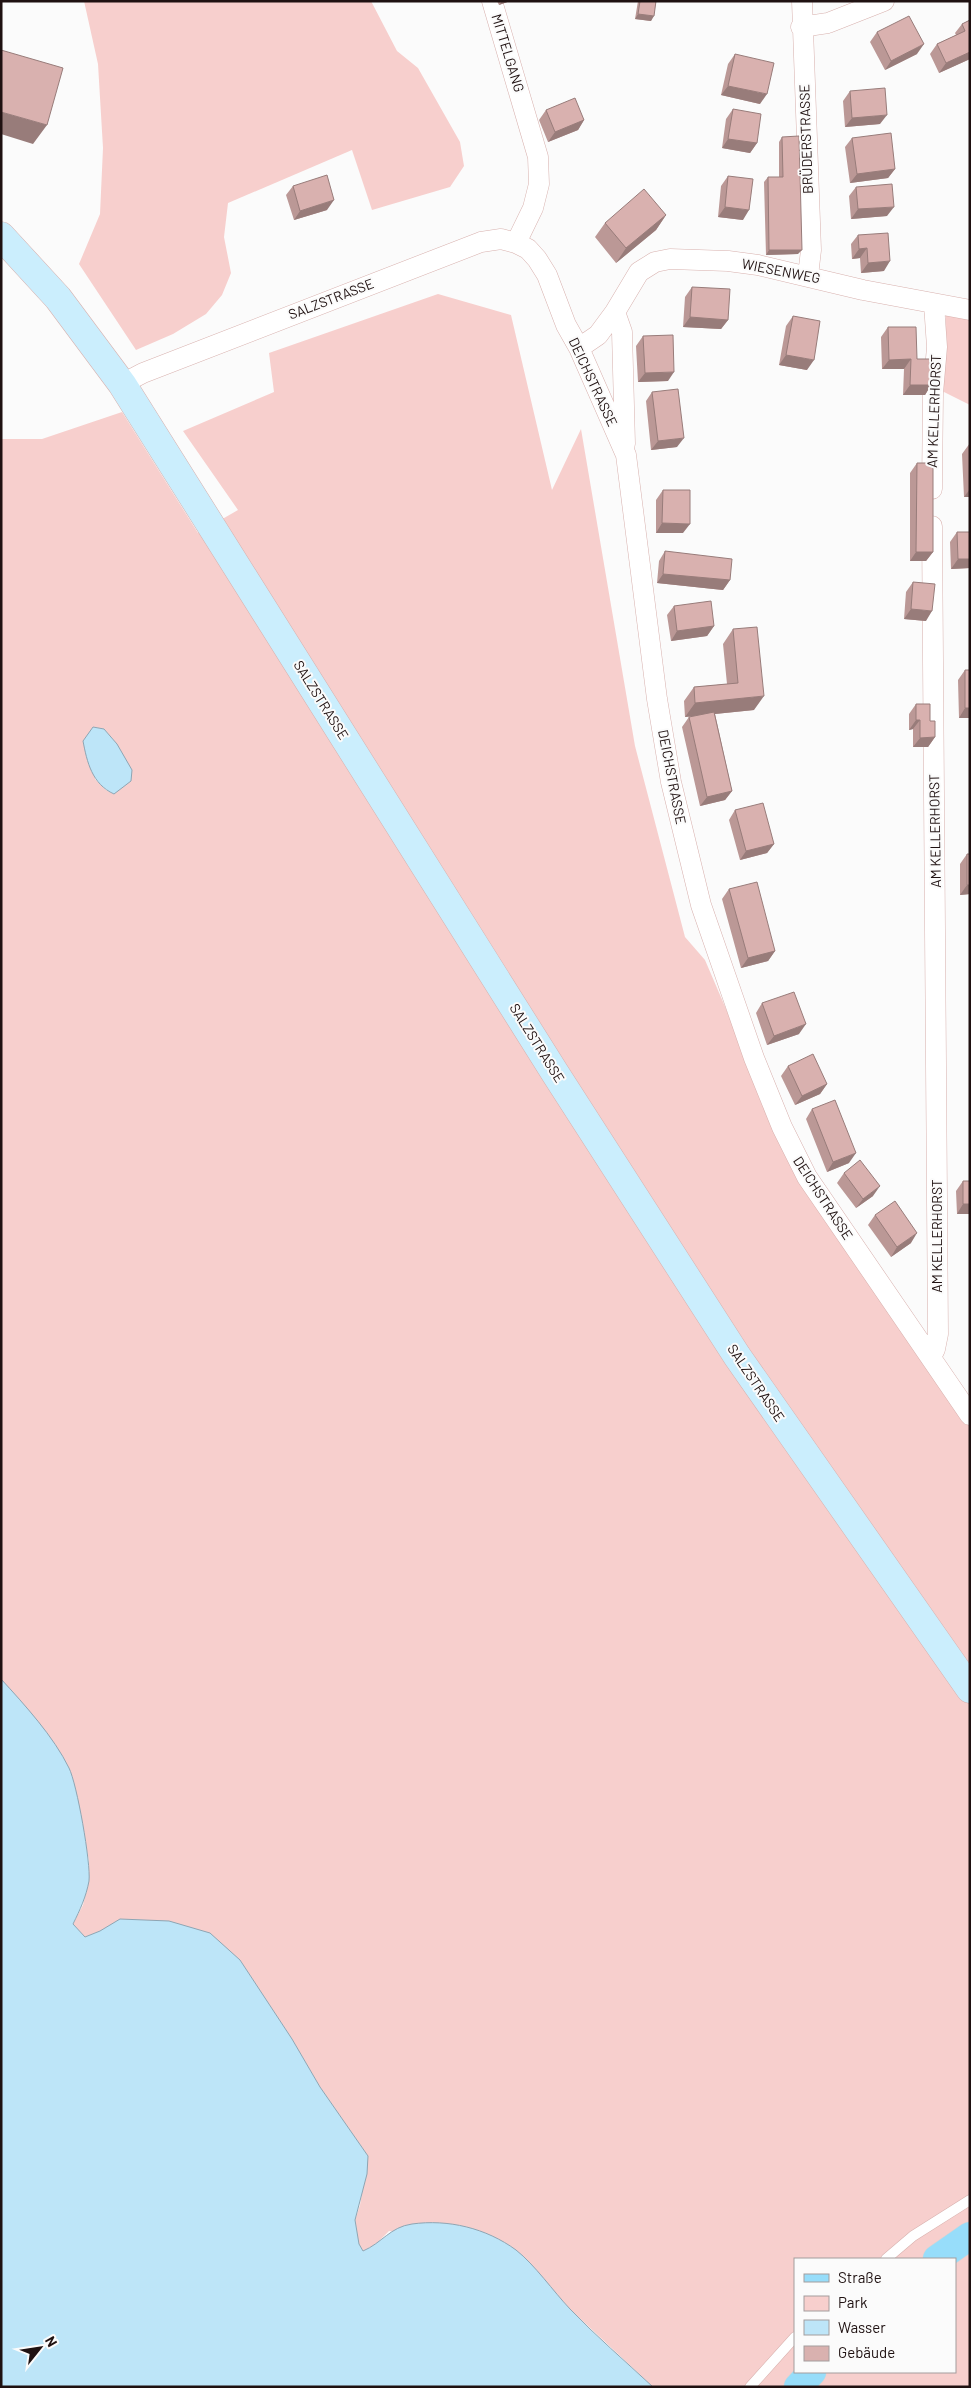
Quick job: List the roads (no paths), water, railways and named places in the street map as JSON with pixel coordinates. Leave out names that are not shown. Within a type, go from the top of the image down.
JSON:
[{"type":"main road","points":[[938,2258],[970,2236]]},
{"type":"main road","points":[[798,2387],[811,2373]]},
{"type":"street","name":"MITTELGANG","points":[[492,1],[538,157],[539,184],[533,208],[516,243]]},
{"type":"street","name":"BRÜDERSTRASSE","points":[[802,1],[801,27],[811,250],[808,276]]},
{"type":"street","points":[[801,27],[828,23],[884,1]]},
{"type":"street","name":"SALZSTRASSE","points":[[1,236],[58,298],[122,384],[555,1073],[737,1356],[970,1690]]},
{"type":"street","name":"SALZSTRASSE","points":[[122,384],[143,372],[481,242],[500,239],[516,243]]},
{"type":"street","name":"DEICHSTRASSE","points":[[516,243],[528,249],[547,275],[566,325],[579,348],[626,455],[657,699],[671,782],[701,905],[719,963],[782,1128],[807,1177],[970,1415]]},
{"type":"street","name":"WIESENWEG","points":[[579,348],[598,335],[640,272],[655,262],[670,259],[728,261],[808,276],[863,290],[970,310]]},
{"type":"street","name":"AM KELLERHORST","points":[[931,1357],[938,1334],[936,825],[932,624],[932,393],[937,347],[934,304]]},
{"type":"street","points":[[615,312],[622,332],[626,455]]},
{"type":"lane","points":[[887,2258],[913,2236],[970,2200]]},
{"type":"lane","points":[[750,2387],[794,2338]]},
{"type":"water","points":[[93,727],[104,729],[117,744],[132,770],[131,781],[114,794],[100,784],[92,772],[86,757],[83,741]]},
{"type":"water","points":[[1,1679],[29,1710],[63,1756],[76,1790],[88,1858],[89,1881],[73,1924],[85,1937],[100,1931],[120,1919],[169,1921],[210,1933],[240,1960],[292,2039],[320,2087],[368,2156],[367,2174],[355,2220],[359,2244],[363,2251],[398,2228],[412,2224],[453,2224],[492,2236],[523,2256],[580,2319],[653,2387],[1,2387]]}]
